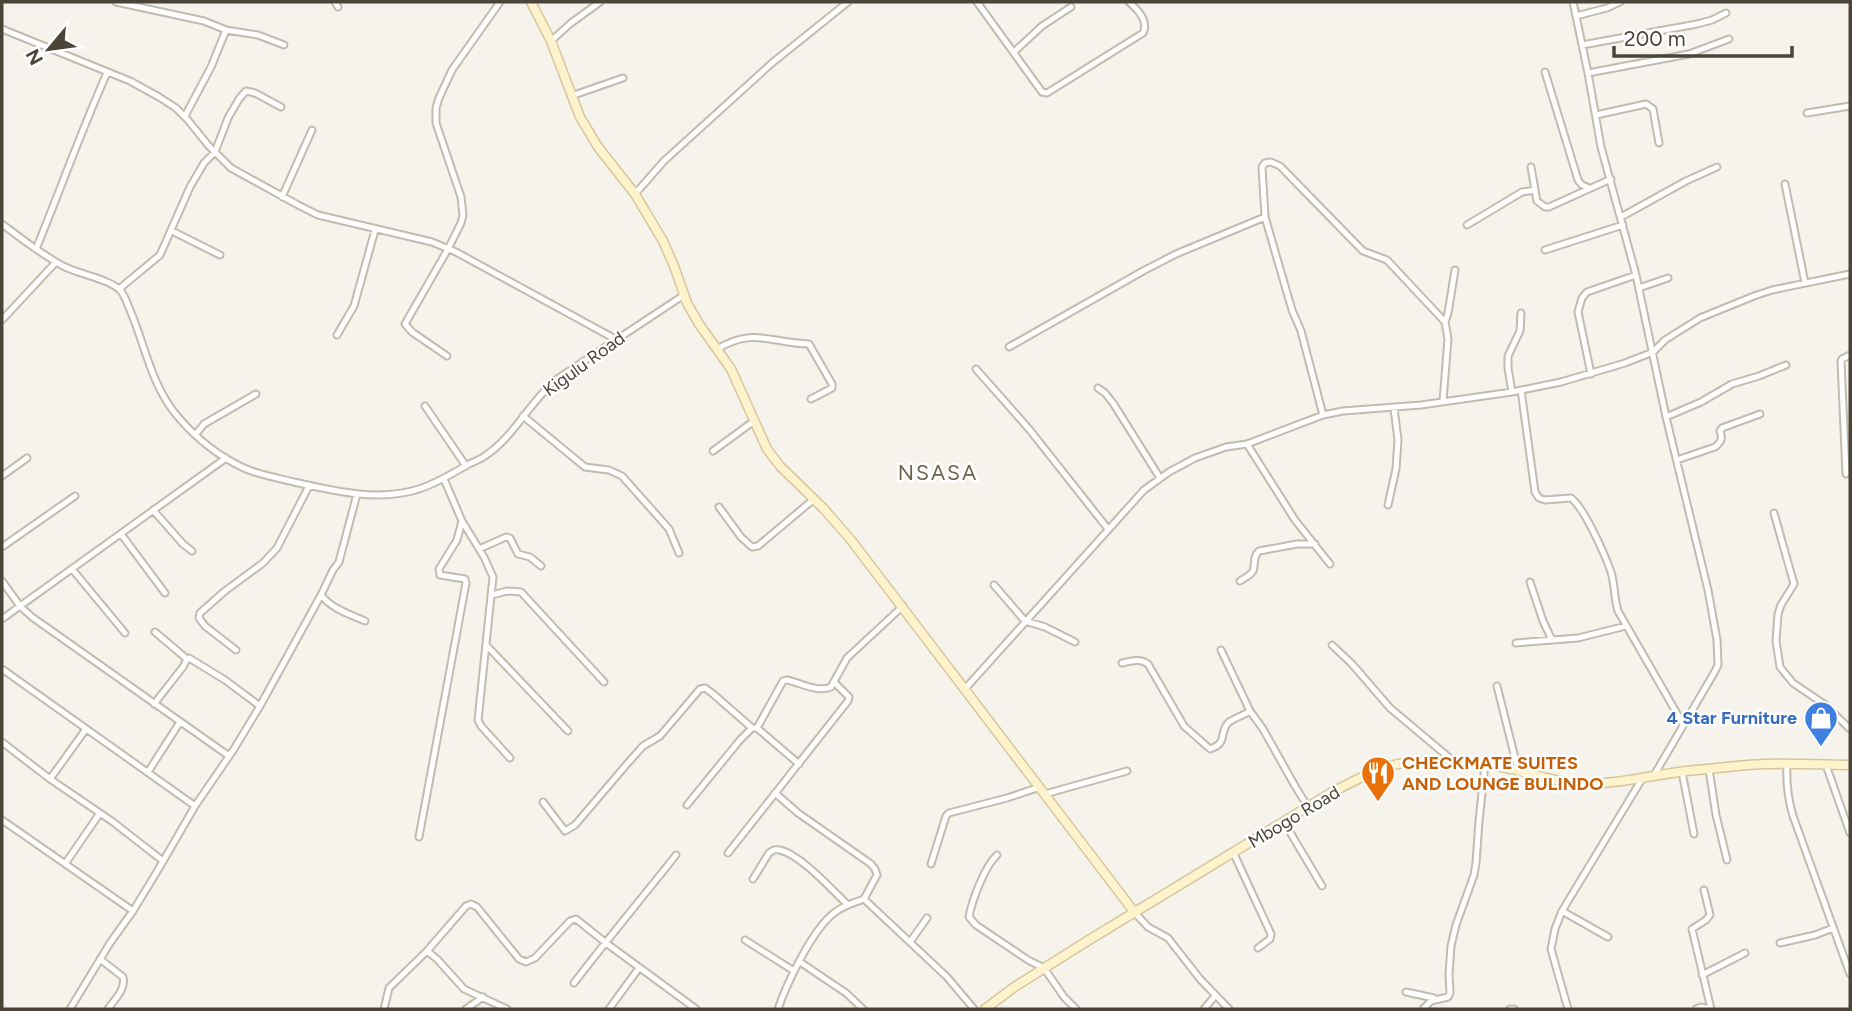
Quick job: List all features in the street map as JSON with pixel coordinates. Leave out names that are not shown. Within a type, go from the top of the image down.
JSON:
[{"type":"street","points":[[116,2],[204,21],[226,30],[258,35],[284,45]]},
{"type":"street","points":[[447,356],[412,332],[405,324],[461,223],[463,206],[436,126],[436,108],[452,70],[500,2]]},
{"type":"street","points":[[531,2],[551,41],[590,135],[635,194],[663,241],[692,313],[736,380],[774,458],[851,540],[1135,913],[1148,927],[1168,938],[1215,996],[1229,1009]]},
{"type":"street","points":[[551,41],[565,27],[600,2]]},
{"type":"street","points":[[635,194],[664,161],[743,89],[848,2]]},
{"type":"street","points":[[977,2],[1042,92],[1047,93],[1143,33],[1146,26],[1143,18],[1129,2]]},
{"type":"street","points":[[1573,2],[1601,147],[1636,275],[1666,417],[1708,590],[1718,654],[1718,664],[1709,685],[1653,777]]},
{"type":"street","points":[[1576,16],[1620,2]]},
{"type":"street","points":[[1014,52],[1042,26],[1071,7]]},
{"type":"street","points":[[1582,45],[1697,24],[1726,13]]},
{"type":"street","points":[[2,29],[130,81],[159,97],[185,116],[231,168],[282,197],[318,215],[432,243],[466,256],[617,340]]},
{"type":"street","points":[[185,116],[211,67],[226,30]]},
{"type":"street","points":[[1588,73],[1689,54],[1729,39]]},
{"type":"street","points":[[1545,72],[1578,180],[1589,188]]},
{"type":"street","points":[[36,249],[107,73]]},
{"type":"street","points":[[572,96],[623,78]]},
{"type":"street","points":[[2,224],[56,262],[119,289],[160,255],[190,187],[204,163],[215,152],[228,118],[246,91],[281,107]]},
{"type":"street","points":[[1596,114],[1644,104],[1649,106],[1654,113],[1659,143]]},
{"type":"street","points":[[1807,113],[1850,106]]},
{"type":"street","points":[[282,197],[312,130]]},
{"type":"street","points":[[1323,415],[1301,331],[1292,310],[1265,217],[1262,167],[1265,163],[1271,162],[1280,166],[1363,251],[1387,260],[1445,322]]},
{"type":"street","points":[[1531,167],[1537,201],[1545,207],[1611,178]]},
{"type":"street","points":[[1621,217],[1717,167]]},
{"type":"street","points":[[1785,184],[1805,284]]},
{"type":"street","points":[[1466,225],[1522,192],[1535,190]]},
{"type":"street","points":[[1009,347],[1175,254],[1265,217]]},
{"type":"street","points":[[1545,250],[1623,225]]},
{"type":"street","points":[[337,335],[354,306],[375,230]]},
{"type":"street","points":[[172,231],[220,256]]},
{"type":"street","points":[[2,320],[56,262]]},
{"type":"street","points":[[1443,401],[1448,339],[1445,322],[1455,270]]},
{"type":"street","points":[[964,690],[1144,490],[1195,458],[1226,447],[1247,444],[1323,415],[1513,392],[1591,374],[1653,352],[1665,340],[1700,318],[1763,293],[1850,274]]},
{"type":"street","points":[[1591,374],[1578,312],[1579,304],[1587,292],[1636,275]]},
{"type":"street","points":[[1639,288],[1668,278]]},
{"type":"street","name":"Kigulu Road","points":[[119,289],[164,397],[172,410],[196,435],[226,458],[254,473],[357,494],[418,489],[478,461],[497,447],[549,385],[684,295]]},
{"type":"street","points":[[1513,392],[1508,356],[1520,331],[1521,313]]},
{"type":"street","points":[[633,329],[640,335]]},
{"type":"street","points":[[717,349],[740,338],[751,337],[809,344],[832,384],[832,388],[811,398]]},
{"type":"street","points":[[1846,474],[1841,361],[1850,355]]},
{"type":"street","points":[[1666,417],[1701,402],[1732,384],[1786,365]]},
{"type":"street","points":[[976,369],[1029,429],[1108,529]]},
{"type":"street","points":[[1098,388],[1113,403],[1160,478]]},
{"type":"street","points":[[1521,390],[1535,492],[1539,498],[1545,500],[1571,498],[1582,510],[1611,574],[1615,602],[1626,626],[1683,724]]},
{"type":"street","points":[[196,435],[204,424],[256,394]]},
{"type":"street","points":[[425,406],[466,466]]},
{"type":"street","points":[[1388,505],[1396,469],[1398,440],[1394,408]]},
{"type":"street","points":[[1678,460],[1715,447],[1722,438],[1722,428],[1760,414]]},
{"type":"street","points":[[523,416],[585,467],[609,470],[622,476],[669,529],[679,553]]},
{"type":"street","points":[[713,451],[754,421]]},
{"type":"street","points":[[1247,444],[1295,520],[1330,564]]},
{"type":"street","points":[[2,476],[27,458]]},
{"type":"street","points":[[2,619],[226,458]]},
{"type":"street","points":[[444,479],[462,521],[493,577],[478,720],[510,758]]},
{"type":"street","points":[[236,650],[205,626],[199,618],[200,613],[271,556],[285,536],[309,485]]},
{"type":"street","points":[[70,1009],[260,706],[339,562],[357,494]]},
{"type":"street","points":[[2,547],[75,496]]},
{"type":"street","points":[[719,507],[741,537],[752,547],[758,546],[814,499]]},
{"type":"street","points":[[153,510],[192,551]]},
{"type":"street","points":[[1774,513],[1794,584],[1778,614],[1776,641],[1780,667],[1793,683],[1824,704],[1850,729]]},
{"type":"street","points":[[419,836],[466,583],[461,577],[440,575],[439,569],[457,540],[462,521]]},
{"type":"street","points":[[121,534],[164,593]]},
{"type":"street","points":[[479,548],[506,537],[510,538],[518,554],[530,557],[541,566]]},
{"type":"street","points":[[1240,581],[1251,574],[1254,569],[1253,558],[1259,551],[1297,544],[1315,544]]},
{"type":"street","points":[[72,569],[125,634]]},
{"type":"street","points":[[2,581],[20,606],[104,669],[229,756]]},
{"type":"street","points":[[1530,582],[1552,640]]},
{"type":"street","points":[[994,585],[1025,621],[1045,627],[1075,642]]},
{"type":"street","points":[[492,595],[507,591],[521,592],[604,682]]},
{"type":"street","points":[[321,595],[328,603],[365,621]]},
{"type":"street","points":[[687,805],[740,740],[755,728],[783,681],[826,690],[835,683],[847,658],[903,606]]},
{"type":"street","points":[[1516,643],[1593,635],[1626,626]]},
{"type":"street","points":[[155,632],[187,659],[225,680],[260,706]]},
{"type":"street","points":[[1332,645],[1391,708],[1455,762]]},
{"type":"street","points":[[487,646],[568,731]]},
{"type":"street","points":[[1221,650],[1250,711],[1308,807]]},
{"type":"street","points":[[154,704],[187,659]]},
{"type":"street","points":[[1122,663],[1135,660],[1148,664],[1184,726],[1210,749],[1222,741],[1226,726],[1230,722],[1250,711]]},
{"type":"street","points":[[2,669],[195,806]]},
{"type":"street","points":[[728,853],[848,701],[847,693],[835,683]]},
{"type":"street","points":[[1497,686],[1518,770]]},
{"type":"street","points":[[543,802],[565,831],[575,825],[643,746],[660,736],[700,689],[705,688],[799,764]]},
{"type":"street","points":[[148,772],[180,722]]},
{"type":"street","points":[[50,779],[86,729]]},
{"type":"street","points":[[2,742],[163,861]]},
{"type":"street","name":"Mbogo Road","points":[[985,1009],[1044,968],[1334,791],[1382,769],[1419,761],[1455,762],[1518,770],[1560,782],[1584,784],[1766,764],[1850,765]]},
{"type":"street","points":[[1787,764],[1787,789],[1793,816],[1850,974]]},
{"type":"street","points":[[1423,1009],[1427,1003],[1448,997],[1450,993],[1451,946],[1474,875],[1485,765]]},
{"type":"street","points":[[1826,765],[1850,833]]},
{"type":"street","points":[[1709,769],[1727,860]]},
{"type":"street","points":[[931,864],[949,813],[1127,771]]},
{"type":"street","points":[[1682,772],[1694,834]]},
{"type":"street","points":[[1567,1009],[1550,949],[1555,929],[1562,911],[1642,779]]},
{"type":"street","points":[[775,793],[875,869],[877,875],[863,899],[835,912],[826,920],[793,971],[778,1009]]},
{"type":"street","points":[[65,864],[100,813]]},
{"type":"street","points":[[2,820],[133,911]]},
{"type":"street","points":[[1284,822],[1322,886]]},
{"type":"street","points":[[753,879],[769,853],[773,850],[783,851],[806,865],[848,905]]},
{"type":"street","points":[[1234,853],[1271,934],[1270,939],[1258,948]]},
{"type":"street","points":[[573,984],[676,855]]},
{"type":"street","points":[[997,855],[985,875],[969,917],[976,925],[1044,968],[1076,1009]]},
{"type":"street","points":[[1696,1009],[1710,1009],[1692,929],[1710,915],[1704,890]]},
{"type":"street","points":[[863,899],[947,977],[974,1009]]},
{"type":"street","points":[[384,1009],[392,984],[427,951],[466,906],[471,904],[477,907],[522,962],[531,961],[570,921],[579,920],[696,1009]]},
{"type":"street","points":[[1562,911],[1608,937]]},
{"type":"street","points":[[910,942],[927,918]]},
{"type":"street","points":[[1780,943],[1815,936],[1833,928]]},
{"type":"street","points":[[745,940],[793,971]]},
{"type":"street","points":[[427,951],[464,989],[507,1009]]},
{"type":"street","points":[[1702,975],[1745,953]]},
{"type":"street","points":[[100,959],[125,981],[108,1009]]},
{"type":"street","points":[[800,962],[840,988],[863,1009]]},
{"type":"street","points":[[609,1009],[639,968]]},
{"type":"street","points":[[1406,992],[1435,999]]},
{"type":"street","points":[[1204,1009],[1215,996]]},
{"type":"street","points":[[466,1009],[483,998]]},
{"type":"place","name":"4 Star Furniture","points":[[1821,748]]},
{"type":"place","name":"CHECKMATE SUITES AND LOUNGE BULINDO","points":[[1378,803]]},
{"type":"district","name":"NSASA","points":[[938,473]]}]
